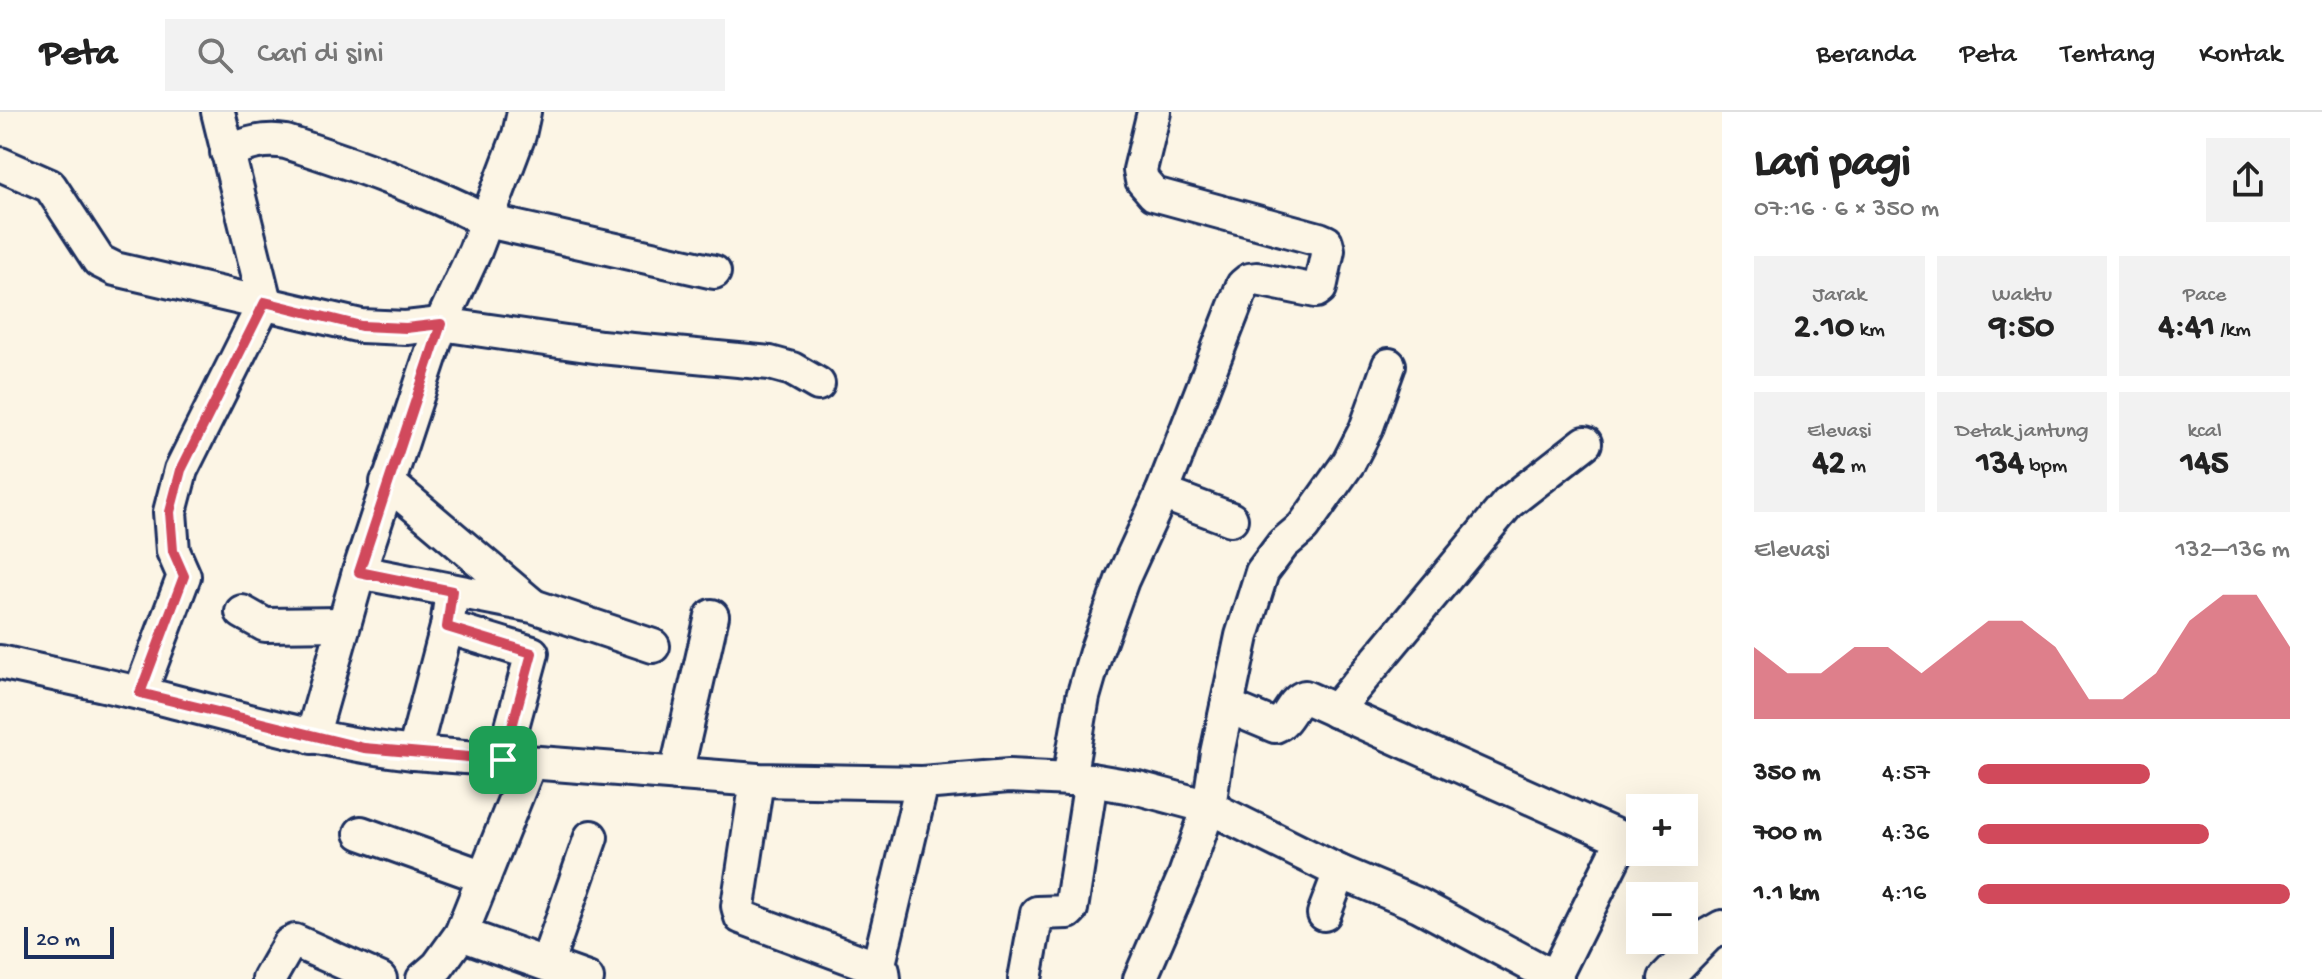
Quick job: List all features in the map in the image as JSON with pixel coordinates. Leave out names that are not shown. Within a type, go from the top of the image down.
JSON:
[{"type":"street","points":[[140,693],[184,576],[173,551],[170,512],[181,470],[265,302],[218,112]]},
{"type":"street","points":[[312,737],[387,482],[441,324],[487,221],[519,135],[524,112]]},
{"type":"street","points":[[1025,979],[1037,913],[1068,912],[1071,909],[1083,697],[1096,652],[1122,580],[1162,493],[1243,285],[1257,279],[1316,291],[1320,288],[1328,250],[1326,242],[1319,239],[1154,194],[1142,180],[1140,170],[1154,112]]},
{"type":"street","points":[[227,152],[252,142],[286,142],[385,177],[456,205],[487,221],[714,272]]},
{"type":"street","points":[[0,164],[50,186],[99,261],[106,266],[361,326],[406,328],[441,324],[601,347],[770,363],[792,369],[818,384]]},
{"type":"street","points":[[1140,979],[1185,875],[1209,807],[1245,625],[1262,572],[1283,544],[1303,527],[1349,462],[1366,429],[1389,365]]},
{"type":"street","points":[[1335,711],[1508,503],[1585,443]]},
{"type":"street","points":[[387,482],[533,606]]},
{"type":"street","points":[[1162,493],[1231,519]]},
{"type":"street","points":[[359,572],[533,606],[653,646]]},
{"type":"street","points":[[414,753],[447,627],[452,591]]},
{"type":"street","points":[[242,612],[265,625],[343,624]]},
{"type":"street","points":[[676,774],[712,616]]},
{"type":"street","points":[[423,979],[438,966],[461,934],[484,877],[517,761],[532,653],[447,627]]},
{"type":"street","points":[[0,662],[364,748],[757,780],[922,783],[1009,776],[1080,779],[1138,788],[1209,807],[1340,872],[1419,905],[1556,978],[1623,839],[1301,697],[1282,723],[1275,726],[1227,706]]},
{"type":"street","points":[[757,780],[738,906],[741,917],[881,974],[922,783]]},
{"type":"street","points":[[361,833],[484,877]]},
{"type":"street","points":[[547,963],[591,837]]},
{"type":"street","points":[[1324,914],[1340,872]]},
{"type":"street","points":[[1665,979],[1708,935],[1722,927]]},
{"type":"street","points":[[461,934],[587,979]]},
{"type":"street","points":[[269,979],[289,944],[295,941],[380,979]]},
{"type":"route","points":[[265,302],[361,326],[406,328],[441,324],[359,572],[452,591],[447,627],[532,653],[503,760],[364,748],[140,693],[184,576],[173,551],[170,512],[181,470],[265,302]]}]
